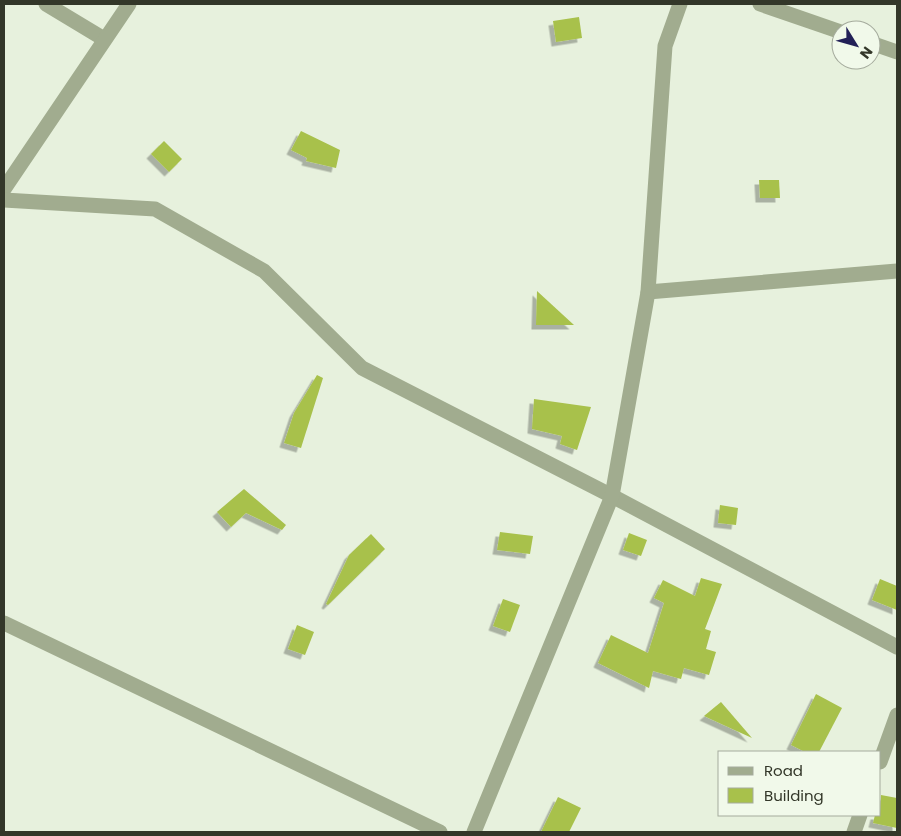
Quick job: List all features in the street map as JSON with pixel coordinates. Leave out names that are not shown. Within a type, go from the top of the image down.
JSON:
[{"type":"street","points":[[46,4],[104,39]]},
{"type":"street","points":[[4,189],[129,4]]},
{"type":"street","points":[[474,832],[612,496],[648,292],[665,46],[680,4]]},
{"type":"street","points":[[760,4],[831,29]]},
{"type":"street","points":[[881,46],[897,52]]},
{"type":"street","points":[[4,200],[155,210],[264,271],[362,368],[612,496],[897,647]]},
{"type":"street","points":[[648,292],[897,271]]},
{"type":"street","points":[[4,623],[440,832]]},
{"type":"street","points":[[881,759],[897,715]]},
{"type":"street","points":[[854,832],[860,816]]},
{"type":"building","points":[[579,17],[582,38],[556,42],[553,21]]},
{"type":"building","points":[[301,131],[340,150],[336,168],[306,161],[307,158],[291,150]]},
{"type":"building","points":[[164,141],[182,159],[169,172],[151,154]]},
{"type":"building","points":[[759,180],[779,180],[780,198],[760,198]]},
{"type":"building","points":[[537,291],[574,325],[536,325]]},
{"type":"building","points":[[317,375],[323,378],[301,448],[284,443],[294,413]]},
{"type":"building","points":[[534,399],[591,407],[577,450],[560,444],[562,436],[532,429]]},
{"type":"building","points":[[244,489],[286,525],[282,530],[246,513],[231,527],[217,512]]},
{"type":"building","points":[[720,505],[738,508],[736,525],[718,523]]},
{"type":"building","points":[[500,532],[533,536],[530,554],[497,550]]},
{"type":"building","points":[[629,533],[647,540],[641,556],[623,550]]},
{"type":"building","points":[[371,534],[385,549],[328,605],[326,604],[349,555]]},
{"type":"building","points":[[701,578],[722,584],[705,629],[711,631],[706,649],[716,652],[709,675],[684,668],[681,679],[653,671],[649,688],[598,663],[611,635],[648,653],[664,603],[654,598],[663,580],[695,596]]},
{"type":"building","points":[[880,579],[897,586],[897,610],[872,600]]},
{"type":"building","points":[[503,599],[520,605],[510,632],[493,626]]},
{"type":"building","points":[[297,625],[314,632],[305,655],[288,649]]},
{"type":"building","points":[[816,694],[842,708],[820,751],[803,751],[791,745]]},
{"type":"building","points":[[721,702],[752,738],[704,716]]},
{"type":"building","points":[[881,795],[897,798],[897,828],[873,823],[875,816],[881,816]]},
{"type":"building","points":[[558,797],[581,808],[569,832],[541,832]]}]
